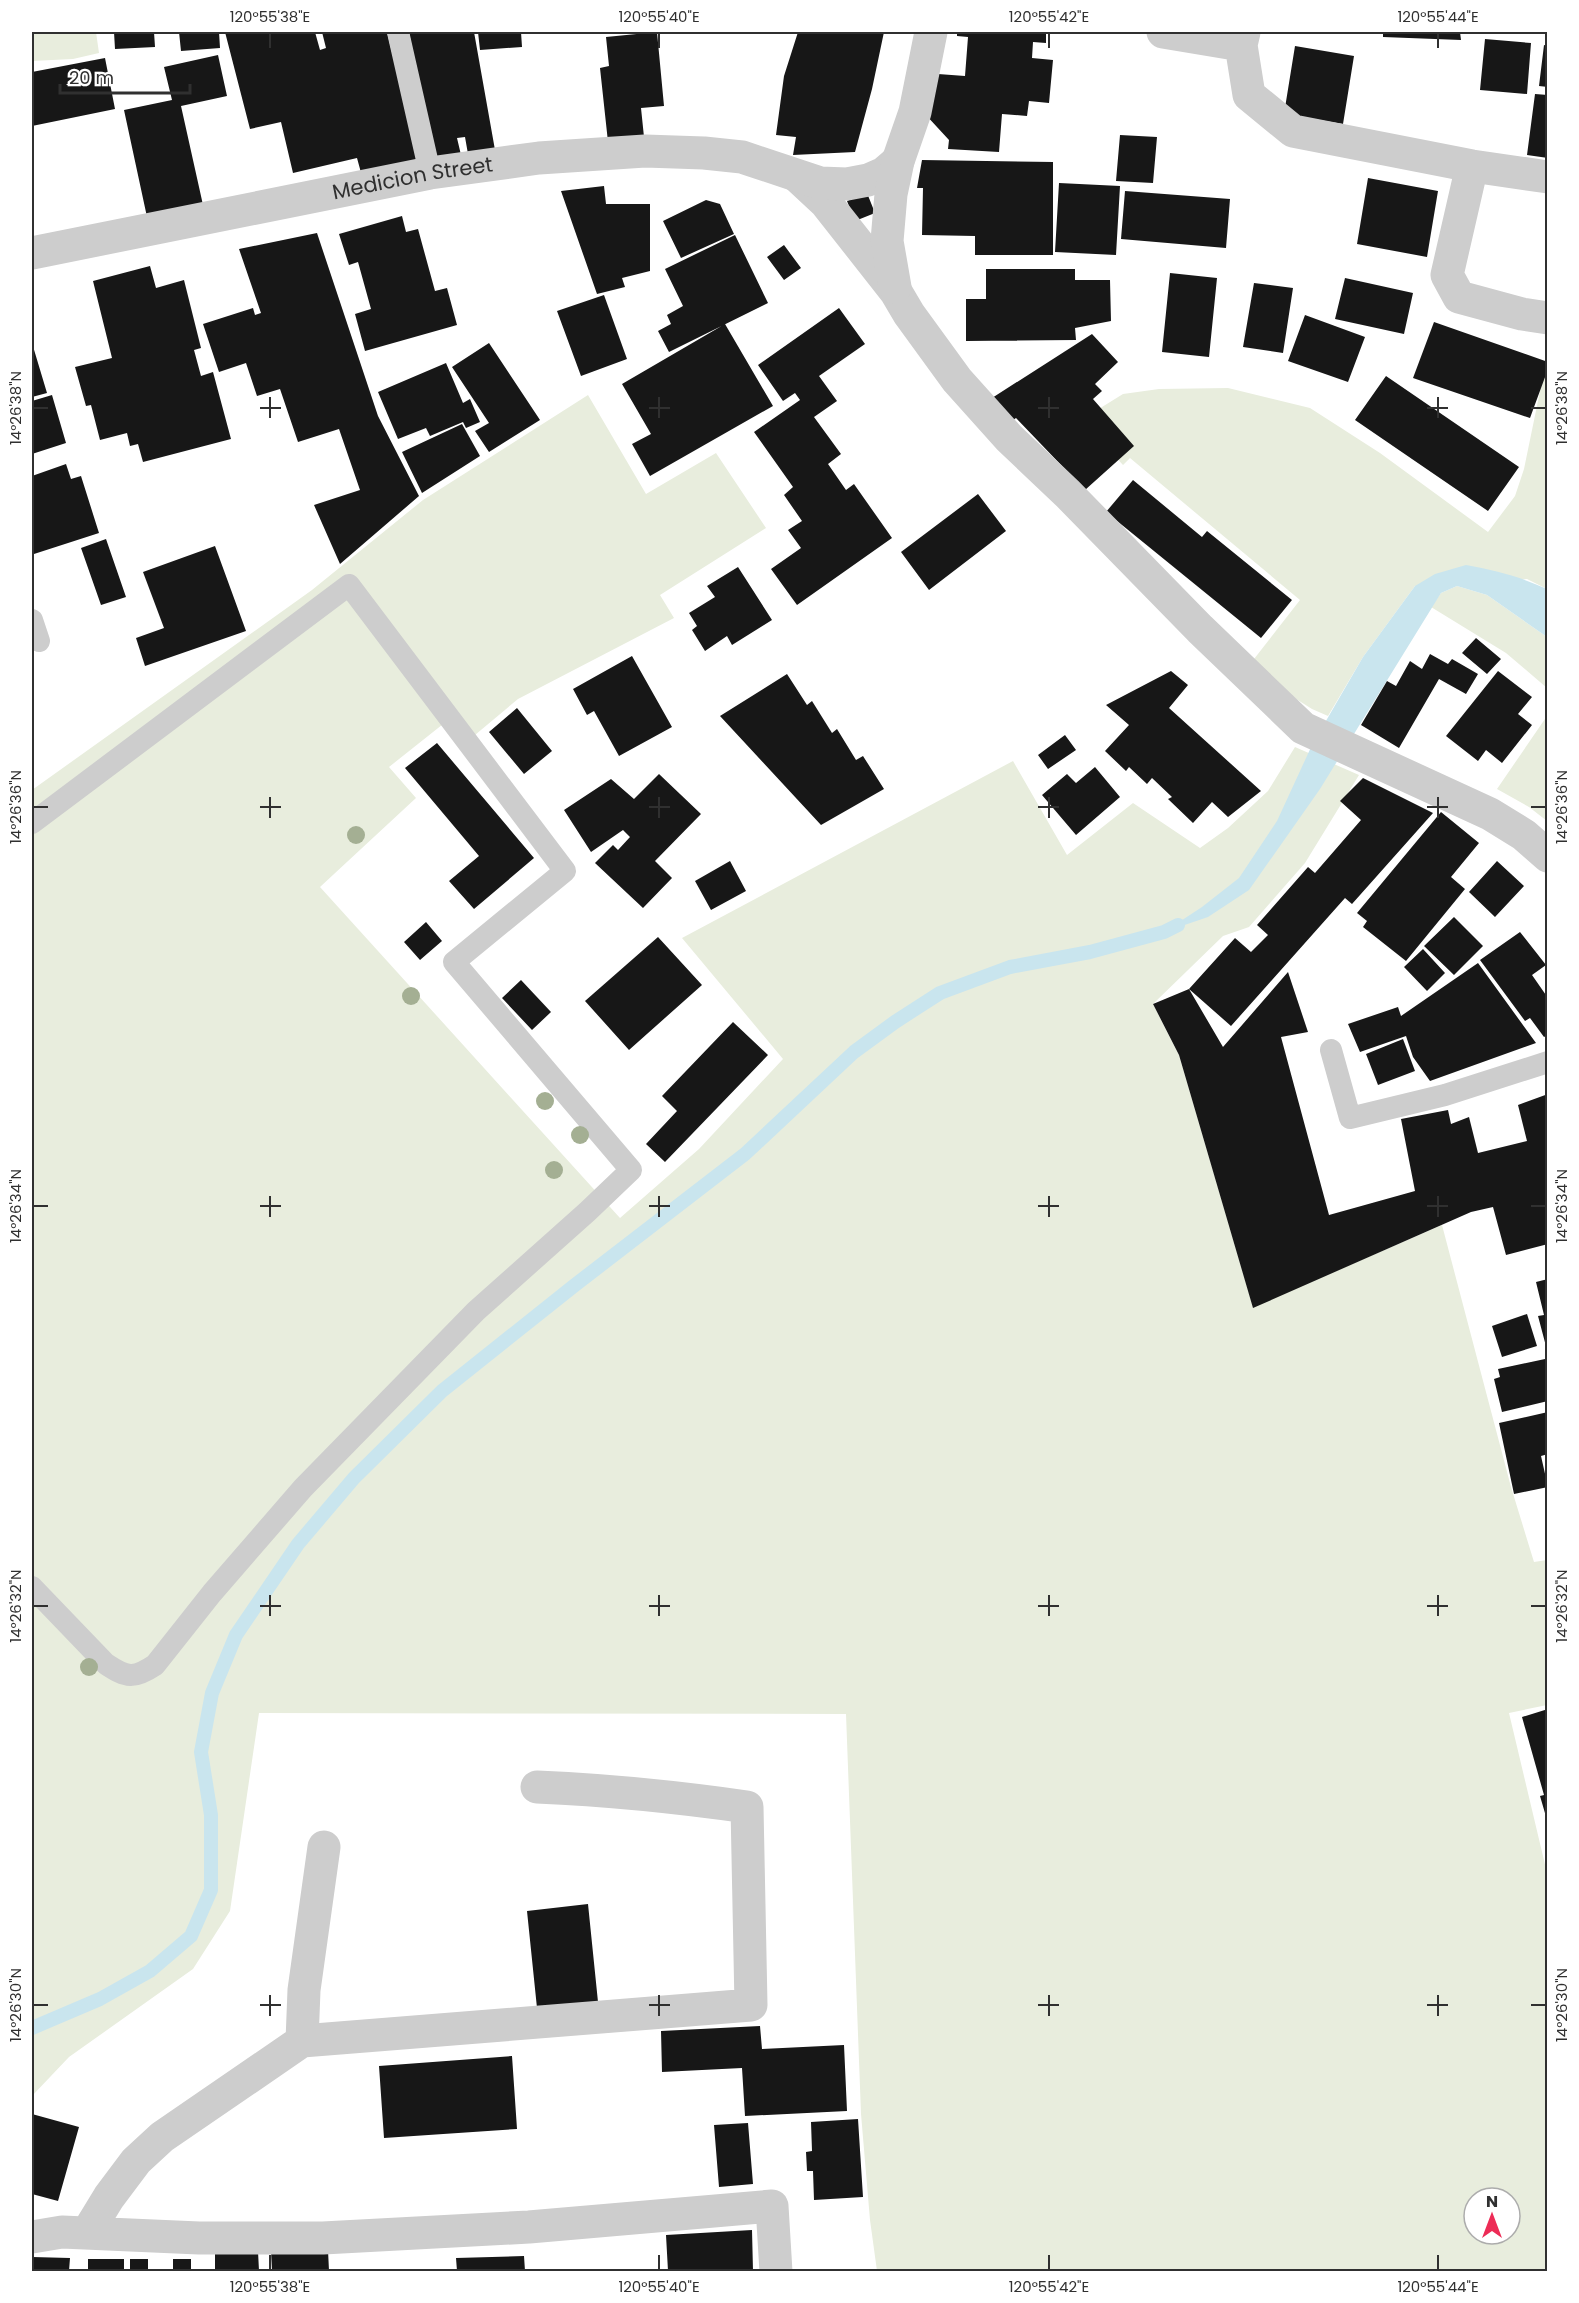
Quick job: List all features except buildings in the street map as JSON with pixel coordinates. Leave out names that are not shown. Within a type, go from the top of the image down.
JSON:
[{"type":"street","points":[[896,292],[887,241],[891,194],[898,161],[915,112],[931,32]]},
{"type":"street","points":[[1163,32],[1242,38],[1249,95],[1293,131],[1472,166],[1548,177]]},
{"type":"street","name":"Medicion Street","points":[[32,253],[430,173],[539,158],[645,151],[742,157],[820,183],[847,184],[868,180],[884,173],[898,161]]},
{"type":"street","points":[[1472,166],[1447,275],[1459,297],[1522,314],[1548,318]]},
{"type":"street","points":[[797,176],[826,203],[896,292],[909,314],[957,380],[1009,438],[1068,494],[1200,629],[1303,728],[1490,814],[1524,835],[1548,856]]},
{"type":"street","points":[[87,2233],[109,2197],[144,2153],[162,2137],[302,2041],[751,2006],[747,1807],[680,1797],[537,1787]]},
{"type":"street","points":[[302,2041],[304,1990],[324,1847]]},
{"type":"street","points":[[32,2238],[62,2232],[199,2238],[323,2238],[529,2227],[772,2206],[776,2271]]},
{"type":"lane","points":[[398,32],[430,173]]},
{"type":"lane","points":[[32,823],[349,585],[565,871],[454,962],[631,1170],[476,1311],[303,1488],[212,1593],[155,1665],[143,1673],[131,1676],[118,1672],[106,1664],[32,1587]]},
{"type":"lane","points":[[32,620],[39,641]]},
{"type":"lane","points":[[1331,1050],[1350,1118],[1445,1095],[1548,1062]]},
{"type":"green space","points":[[32,32],[96,32],[99,53],[73,59],[32,61]]},
{"type":"green space","points":[[1547,357],[1547,589],[1527,579],[1415,586],[1363,657],[1328,716],[1312,709],[1247,668],[1300,600],[1130,458],[1123,465],[1081,420],[1123,394],[1159,389],[1228,388],[1310,408],[1380,453],[1488,532],[1515,496],[1524,469]]},
{"type":"green space","points":[[588,395],[646,494],[716,453],[766,528],[660,595],[674,618],[518,699],[475,735],[457,713],[389,767],[416,798],[320,887],[620,1218],[699,1149],[783,1059],[682,938],[1013,761],[1067,855],[1133,803],[1200,848],[1228,828],[1268,791],[1295,747],[1359,775],[1305,863],[1249,927],[1223,936],[1153,1004],[1179,1055],[1253,1307],[1442,1225],[1511,1487],[1534,1562],[1547,1560],[1547,1705],[1509,1713],[1547,1873],[1547,2271],[877,2271],[861,2114],[846,1714],[259,1713],[230,1911],[193,1969],[69,2057],[32,2096],[32,790],[312,590],[423,500]]},
{"type":"green space","points":[[1457,586],[1487,595],[1547,637],[1547,688],[1506,653],[1431,607],[1441,593]]},
{"type":"green space","points":[[1547,716],[1547,821],[1529,807],[1497,789]]},
{"type":"water","points":[[1466,565],[1508,574],[1547,589],[1547,637],[1487,595],[1457,586],[1441,593],[1320,789],[1249,890],[1208,917],[1164,932],[1202,907],[1239,878],[1277,821],[1312,745],[1363,657],[1415,586],[1435,574]]},
{"type":"waterway","points":[[32,2028],[100,1999],[150,1971],[191,1936],[211,1890],[211,1815],[201,1752],[212,1693],[236,1635],[298,1544],[354,1478],[442,1391],[745,1154],[854,1052],[940,993],[1010,967],[1090,952],[1164,932],[1178,925]]}]
